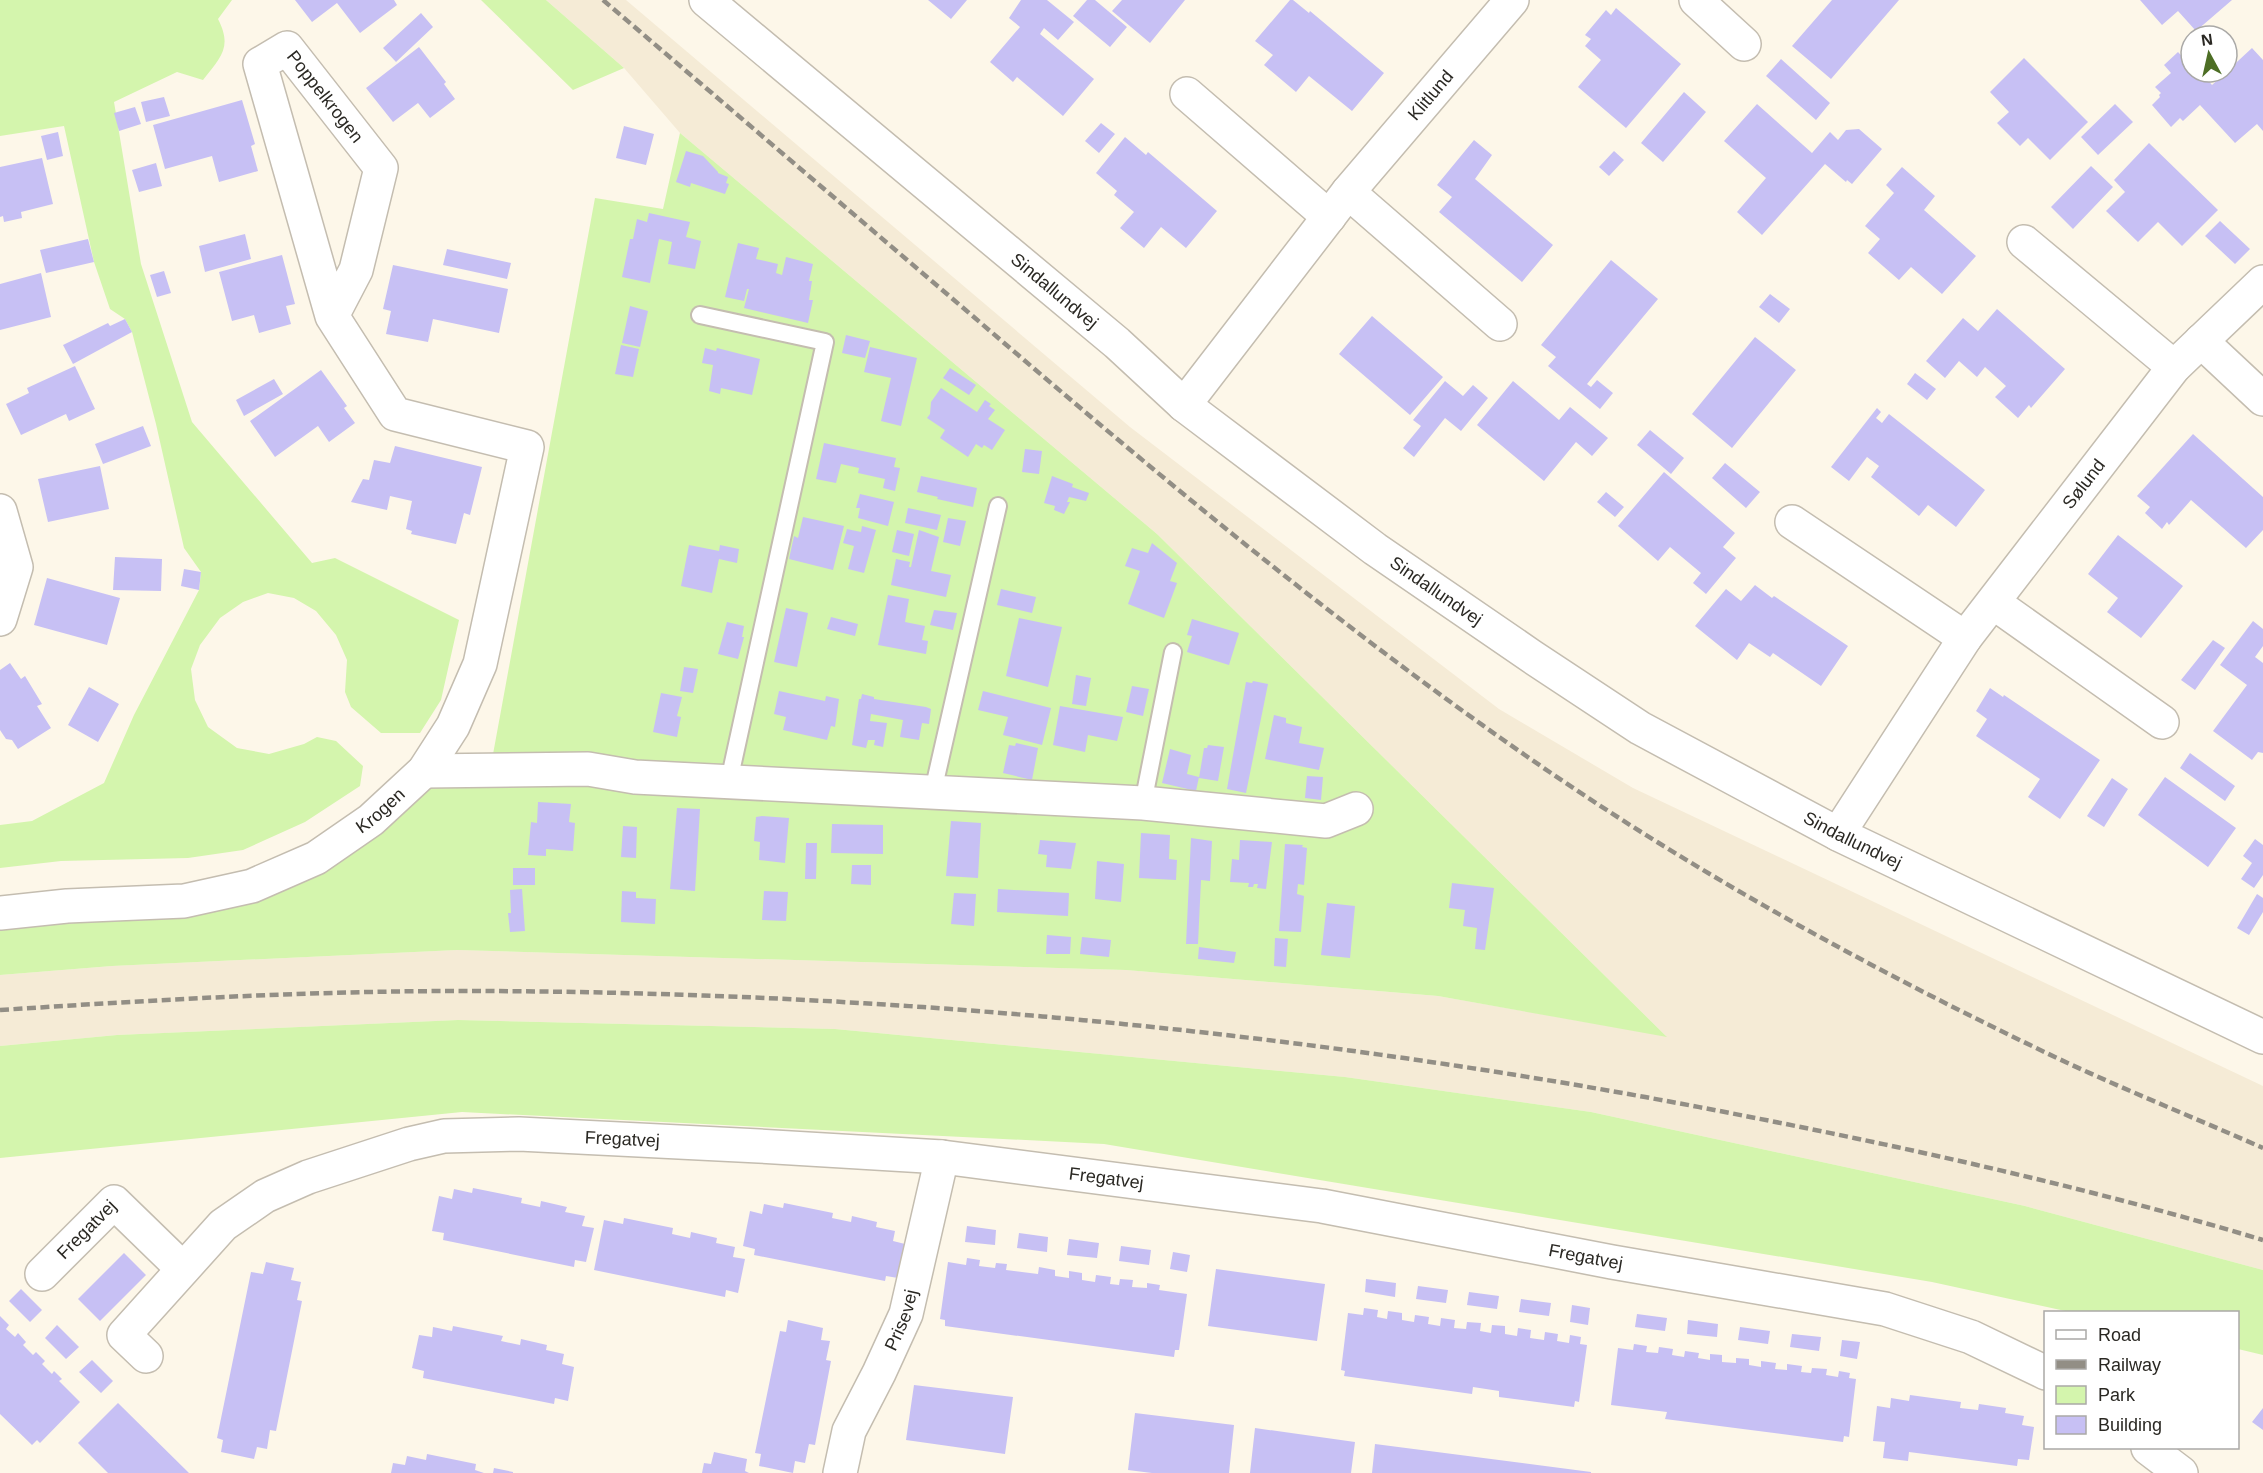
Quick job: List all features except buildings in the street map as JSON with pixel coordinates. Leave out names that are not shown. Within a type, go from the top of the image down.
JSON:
[{"type":"street","name":"Sindallundvej","points":[[706,0],[1117,343],[1184,405],[1375,549],[1620,715],[1640,728],[1838,834],[2263,1037]]},
{"type":"street","name":"Klitlund","points":[[1184,405],[1339,204],[1512,0]]},
{"type":"street","points":[[1696,0],[1744,44]]},
{"type":"street","name":"Poppelkrogen","points":[[332,316],[356,270],[381,168],[287,48],[260,64],[332,316],[395,414],[527,447]]},
{"type":"street","points":[[1187,94],[1500,324]]},
{"type":"street","points":[[2024,242],[2174,367]]},
{"type":"street","name":"Sølund","points":[[1838,834],[1965,638],[2174,367],[2263,282]]},
{"type":"street","points":[[2201,341],[2263,399]]},
{"type":"street","name":"Krogen","points":[[0,913],[68,906],[184,901],[252,886],[316,858],[371,820],[424,771],[453,726],[480,664],[527,447]]},
{"type":"street","points":[[0,511],[16,567],[0,619]]},
{"type":"street","points":[[1792,522],[1965,638]]},
{"type":"street","points":[[1994,603],[2162,722]]},
{"type":"street","points":[[424,771],[588,769],[635,777],[1143,803],[1326,821],[1356,809]]},
{"type":"street","name":"Fregatvej","points":[[146,1356],[124,1335],[223,1225],[265,1196],[308,1177],[409,1144],[444,1136],[531,1135],[942,1157],[1322,1206],[1612,1262],[1884,1309],[1971,1337],[2044,1372]]},
{"type":"street","name":"Prisevej","points":[[840,1473],[849,1431],[906,1314],[942,1157]]},
{"type":"street","name":"Fregatvej","points":[[42,1274],[114,1202],[183,1269]]},
{"type":"street","points":[[2149,1449],[2181,1473]]},
{"type":"lane","points":[[700,315],[825,342],[729,781]]},
{"type":"lane","points":[[933,791],[998,506]]},
{"type":"lane","points":[[1143,803],[1173,652]]},
{"type":"shaded area","points":[[546,0],[626,0],[1130,427],[1499,709],[1633,788],[2263,1086],[2263,1270],[2025,1206],[1591,1112],[1345,1077],[835,1029],[458,1020],[117,1035],[0,1046],[0,975],[112,966],[457,950],[1126,970],[1438,996],[1666,1036],[1157,534],[680,133],[624,68]]},
{"type":"green space","points":[[0,0],[232,0],[218,19],[224,38],[222,52],[203,80],[177,72],[114,102],[141,264],[192,422],[312,563],[335,558],[459,620],[441,700],[420,733],[381,733],[351,707],[345,692],[347,660],[336,635],[316,611],[294,598],[268,593],[243,602],[220,618],[200,645],[191,669],[195,700],[208,727],[237,748],[269,754],[304,744],[317,737],[336,741],[363,766],[360,786],[305,822],[243,850],[188,858],[61,861],[0,868],[0,825],[32,821],[104,783],[134,715],[199,590],[201,572],[184,548],[156,424],[132,332],[125,319],[110,309],[94,262],[64,126],[0,136]]},
{"type":"green space","points":[[481,0],[546,0],[624,68],[573,90]]},
{"type":"green space","points":[[680,133],[1157,534],[1667,1037],[1438,996],[1126,970],[457,950],[112,966],[0,975],[0,929],[185,914],[420,792],[443,783],[487,787],[595,198],[663,209]]},
{"type":"green space","points":[[458,1020],[835,1029],[1345,1077],[1591,1112],[2025,1206],[2263,1270],[2263,1355],[2239,1349],[2239,1311],[2065,1311],[1932,1282],[1104,1144],[462,1112],[0,1158],[0,1046],[117,1035]]},
{"type":"railway","points":[[603,0],[1045,378],[1257,554],[1402,666],[1551,773],[1673,852],[1799,925],[1927,994],[2057,1058],[2263,1148]]},
{"type":"railway","points":[[0,1010],[287,994],[459,991],[772,998],[929,1007],[1084,1020],[1395,1057],[1704,1108],[1985,1167],[2125,1201],[2263,1240]]}]
